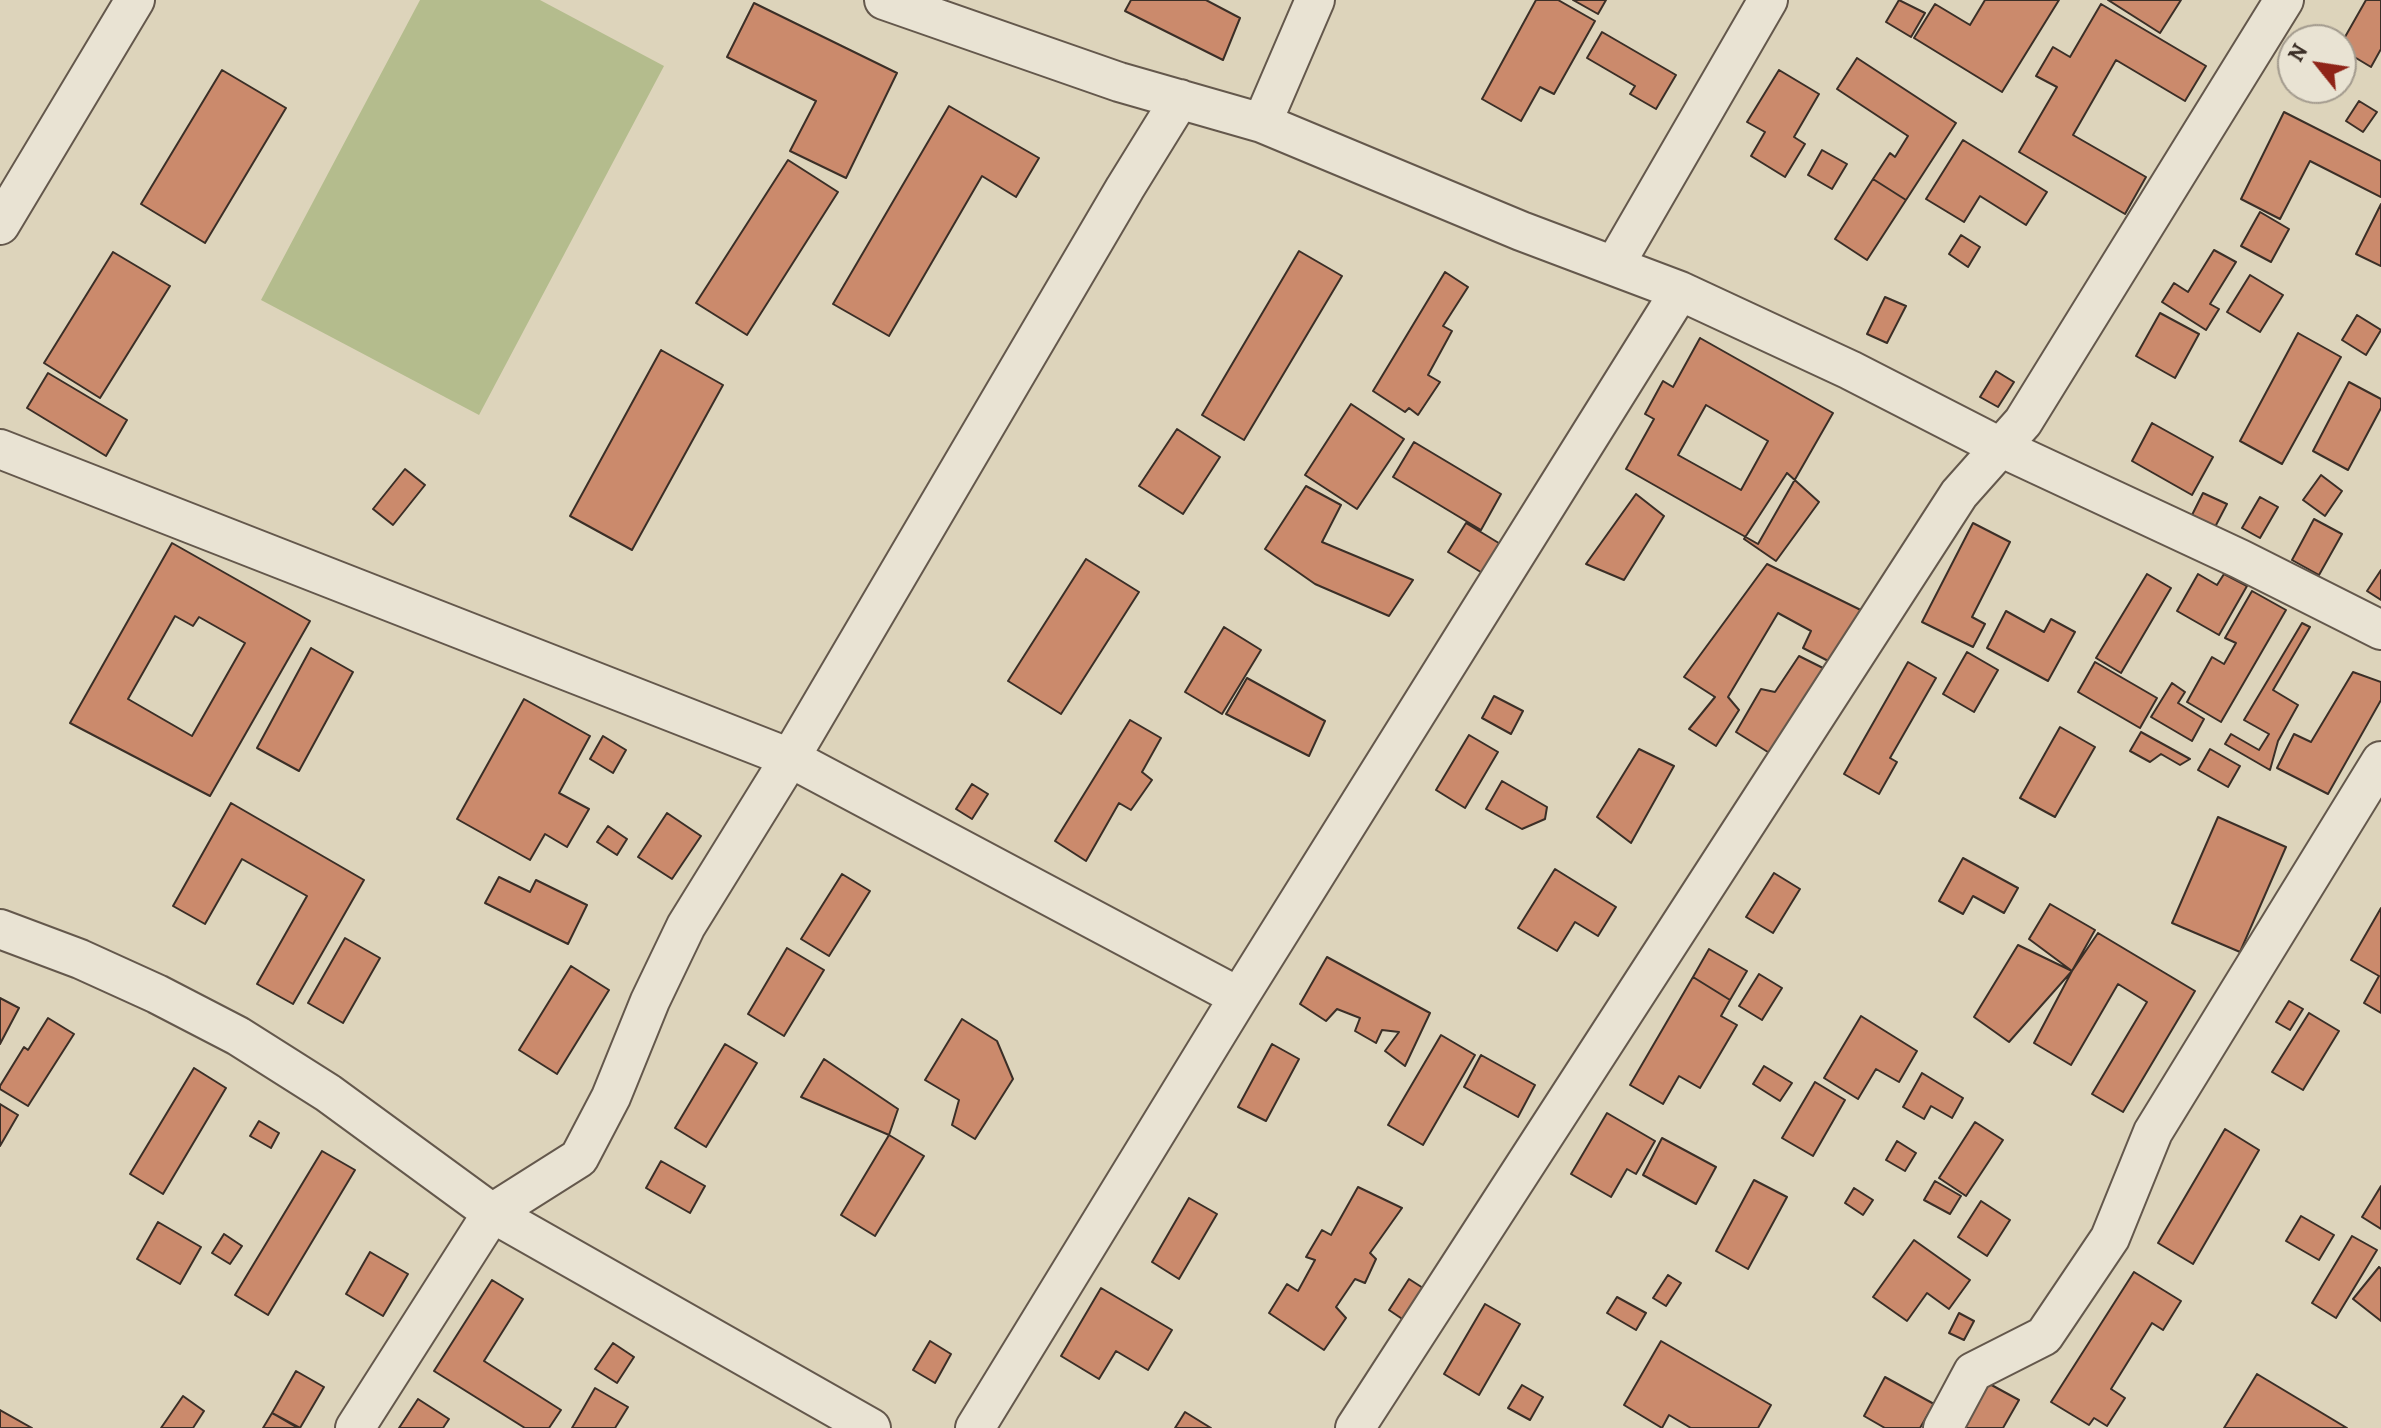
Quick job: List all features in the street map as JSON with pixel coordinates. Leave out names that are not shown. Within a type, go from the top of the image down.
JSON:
[{"type":"street","points":[[0,225],[135,0]]},
{"type":"street","points":[[885,0],[1119,82],[1262,123],[1479,214],[1680,291],[1850,370],[2002,448],[2240,559],[2381,630]]},
{"type":"street","points":[[1262,123],[1315,0]]},
{"type":"street","points":[[1614,266],[1768,0]]},
{"type":"street","points":[[1355,1428],[1959,494],[2023,422],[2284,0]]},
{"type":"street","points":[[355,1428],[492,1213],[579,1158],[611,1097],[650,1001],[686,926],[790,758],[1180,99]]},
{"type":"street","points":[[975,1428],[1239,997],[1680,291]]},
{"type":"street","points":[[0,449],[790,758],[1239,997]]},
{"type":"street","points":[[1943,1428],[1973,1372],[2044,1336],[2110,1238],[2153,1132],[2381,761]]},
{"type":"street","points":[[0,929],[145,988],[238,1036],[328,1093],[492,1213],[871,1428]]},
{"type":"green space","points":[[420,0],[540,0],[664,66],[479,415],[261,300]]},
{"type":"building","points":[[1131,0],[1206,0],[1240,18],[1223,60],[1125,11]]},
{"type":"building","points":[[1536,0],[1558,0],[1595,21],[1554,94],[1540,87],[1521,121],[1482,99]]},
{"type":"building","points":[[1573,0],[1606,0],[1598,14]]},
{"type":"building","points":[[1899,0],[1925,13],[1911,37],[1886,22]]},
{"type":"building","points":[[1985,0],[2059,0],[2002,92],[1914,38],[1935,4],[1970,25]]},
{"type":"building","points":[[2108,0],[2181,0],[2160,33]]},
{"type":"building","points":[[2366,0],[2381,0],[2381,49],[2371,67],[2357,59],[2357,24],[2352,24]]},
{"type":"building","points":[[754,3],[897,73],[846,178],[790,151],[816,101],[727,57]]},
{"type":"building","points":[[2101,4],[2206,66],[2185,101],[2116,60],[2073,135],[2146,177],[2125,214],[2019,152],[2057,87],[2036,76],[2053,47],[2070,57]]},
{"type":"building","points":[[1602,32],[1676,75],[1656,109],[1630,94],[1635,86],[1587,58]]},
{"type":"building","points":[[1857,58],[1956,123],[1906,200],[1873,179],[1890,153],[1895,157],[1908,136],[1837,89]]},
{"type":"building","points":[[222,70],[286,108],[205,243],[141,204]]},
{"type":"building","points":[[1779,70],[1819,94],[1794,137],[1805,144],[1785,177],[1751,156],[1765,132],[1747,122]]},
{"type":"building","points":[[2359,101],[2377,112],[2363,132],[2346,121]]},
{"type":"building","points":[[949,106],[1039,158],[1016,197],[982,176],[889,336],[833,304]]},
{"type":"building","points":[[2284,112],[2381,161],[2381,197],[2310,161],[2280,219],[2241,199]]},
{"type":"building","points":[[1963,140],[2047,192],[2026,225],[1980,196],[1964,222],[1926,199]]},
{"type":"building","points":[[1822,150],[1847,164],[1832,189],[1808,175]]},
{"type":"building","points":[[788,160],[838,192],[747,335],[696,303]]},
{"type":"building","points":[[1873,179],[1906,200],[1867,260],[1835,239]]},
{"type":"building","points":[[2381,204],[2381,266],[2356,254]]},
{"type":"building","points":[[2260,212],[2289,229],[2271,262],[2241,246]]},
{"type":"building","points":[[1961,235],[1980,247],[1968,267],[1949,254]]},
{"type":"building","points":[[2214,250],[2236,262],[2210,304],[2219,309],[2206,330],[2162,302],[2174,283],[2188,292]]},
{"type":"building","points":[[1299,251],[1342,276],[1244,440],[1202,415]]},
{"type":"building","points":[[113,252],[170,286],[100,398],[44,363]]},
{"type":"building","points":[[1445,272],[1468,287],[1443,326],[1452,331],[1428,375],[1440,382],[1418,415],[1409,408],[1405,412],[1373,391]]},
{"type":"building","points":[[2250,275],[2283,295],[2260,332],[2227,312]]},
{"type":"building","points":[[1885,297],[1906,306],[1887,343],[1867,334]]},
{"type":"building","points":[[2160,313],[2199,334],[2175,378],[2136,356]]},
{"type":"building","points":[[2357,315],[2381,330],[2366,355],[2342,340]]},
{"type":"building","points":[[2298,333],[2341,357],[2282,464],[2240,441]]},
{"type":"building","points":[[1700,338],[1833,413],[1758,544],[1626,469],[1654,419],[1645,414],[1663,381],[1673,387]],"holes":[[[1706,405],[1768,441],[1741,490],[1678,455]]]},
{"type":"building","points":[[661,350],[723,385],[632,550],[570,516]]},
{"type":"building","points":[[1996,371],[2014,382],[1998,407],[1980,397]]},
{"type":"building","points":[[48,373],[127,420],[106,456],[27,408]]},
{"type":"building","points":[[2349,382],[2381,399],[2381,408],[2348,470],[2313,451]]},
{"type":"building","points":[[1351,404],[1404,439],[1357,509],[1305,475]]},
{"type":"building","points":[[2152,423],[2213,457],[2192,495],[2132,461]]},
{"type":"building","points":[[1177,429],[1220,457],[1183,514],[1139,486]]},
{"type":"building","points":[[1414,442],[1501,494],[1481,530],[1393,477]]},
{"type":"building","points":[[405,469],[425,485],[393,525],[373,509]]},
{"type":"building","points":[[1787,473],[1819,502],[1776,561],[1744,539]]},
{"type":"building","points":[[2321,475],[2342,491],[2325,516],[2303,500]]},
{"type":"building","points":[[1306,486],[1341,505],[1322,542],[1413,580],[1389,616],[1315,584],[1265,549]]},
{"type":"building","points":[[2203,493],[2227,504],[2215,527],[2192,515]]},
{"type":"building","points":[[1636,494],[1664,516],[1624,580],[1586,564]]},
{"type":"building","points":[[2260,497],[2278,507],[2260,538],[2242,528]]},
{"type":"building","points":[[2314,519],[2342,534],[2319,575],[2292,560]]},
{"type":"building","points":[[1466,523],[1502,545],[1484,574],[1448,552]]},
{"type":"building","points":[[1973,523],[2010,542],[1972,617],[1985,624],[1973,647],[1922,622]]},
{"type":"building","points":[[172,543],[310,621],[210,796],[70,723]],"holes":[[[175,616],[193,626],[199,617],[245,643],[192,736],[128,699]]]},
{"type":"building","points":[[1086,559],[1139,592],[1061,714],[1008,681]]},
{"type":"building","points":[[1767,564],[1873,616],[1840,667],[1803,648],[1811,631],[1778,613],[1728,697],[1739,710],[1716,746],[1689,729],[1715,697],[1684,677]]},
{"type":"building","points":[[2381,570],[2381,600],[2367,591]]},
{"type":"building","points":[[2147,574],[2171,588],[2121,673],[2096,658]]},
{"type":"building","points":[[2198,574],[2217,585],[2224,574],[2247,586],[2219,635],[2177,611]]},
{"type":"building","points":[[2252,591],[2286,610],[2221,722],[2187,702],[2212,657],[2224,664],[2236,643],[2225,638]]},
{"type":"building","points":[[2006,611],[2044,632],[2051,619],[2075,632],[2048,681],[1987,648]]},
{"type":"building","points":[[2302,623],[2310,627],[2273,690],[2298,705],[2278,741],[2270,770],[2225,744],[2231,734],[2259,750],[2269,734],[2244,720]]},
{"type":"building","points":[[1224,627],[1261,650],[1222,714],[1185,692]]},
{"type":"building","points":[[311,648],[353,672],[299,771],[257,748]]},
{"type":"building","points":[[1967,652],[1998,670],[1974,712],[1943,694]]},
{"type":"building","points":[[1799,656],[1835,674],[1779,759],[1736,732],[1761,689],[1775,692]]},
{"type":"building","points":[[1908,662],[1936,678],[1890,758],[1897,762],[1879,794],[1844,774]]},
{"type":"building","points":[[2095,662],[2157,698],[2140,728],[2078,692]]},
{"type":"building","points":[[2353,672],[2381,682],[2381,700],[2328,794],[2277,768],[2294,734],[2311,742]]},
{"type":"building","points":[[1247,678],[1325,721],[1309,756],[1226,714]]},
{"type":"building","points":[[2172,683],[2185,692],[2178,703],[2204,719],[2192,741],[2151,717]]},
{"type":"building","points":[[1494,696],[1523,711],[1511,734],[1482,718]]},
{"type":"building","points":[[524,699],[590,736],[559,793],[589,809],[567,847],[545,834],[530,860],[457,819]]},
{"type":"building","points":[[1130,720],[1161,738],[1142,772],[1152,780],[1131,810],[1119,803],[1086,861],[1055,841]]},
{"type":"building","points":[[2060,727],[2095,747],[2055,817],[2020,798]]},
{"type":"building","points":[[2141,732],[2190,759],[2180,765],[2161,754],[2150,762],[2130,751]]},
{"type":"building","points":[[1469,735],[1498,752],[1465,808],[1436,790]]},
{"type":"building","points":[[603,736],[626,750],[613,773],[590,759]]},
{"type":"building","points":[[1639,749],[1674,766],[1631,843],[1597,817]]},
{"type":"building","points":[[2210,749],[2240,766],[2228,787],[2198,770]]},
{"type":"building","points":[[1502,781],[1547,807],[1545,819],[1522,829],[1486,809]]},
{"type":"building","points":[[972,784],[988,794],[972,819],[956,809]]},
{"type":"building","points":[[231,803],[364,880],[293,1004],[257,984],[307,896],[242,859],[205,924],[173,906]]},
{"type":"building","points":[[667,813],[701,836],[672,879],[638,857]]},
{"type":"building","points":[[2218,817],[2286,847],[2240,952],[2172,923]]},
{"type":"building","points":[[608,826],[627,839],[617,855],[597,842]]},
{"type":"building","points":[[1963,858],[2018,888],[2004,913],[1973,896],[1963,914],[1939,901]]},
{"type":"building","points":[[1555,869],[1616,907],[1598,936],[1575,922],[1557,951],[1518,928]]},
{"type":"building","points":[[1774,873],[1800,889],[1773,933],[1746,917]]},
{"type":"building","points":[[842,874],[870,891],[829,956],[801,939]]},
{"type":"building","points":[[499,877],[530,892],[536,880],[587,905],[568,944],[485,903]]},
{"type":"building","points":[[2050,904],[2095,930],[2072,971],[2029,939]]},
{"type":"building","points":[[2381,908],[2381,1013],[2364,1003],[2379,976],[2351,960]]},
{"type":"building","points":[[2098,933],[2195,991],[2123,1112],[2092,1094],[2147,1002],[2118,984],[2071,1065],[2034,1043],[2072,971]]},
{"type":"building","points":[[345,938],[380,958],[343,1023],[308,1003]]},
{"type":"building","points":[[2018,945],[2072,971],[2009,1042],[1974,1017]]},
{"type":"building","points":[[787,948],[824,970],[784,1036],[748,1014]]},
{"type":"building","points":[[1709,949],[1747,971],[1730,1000],[1693,977]]},
{"type":"building","points":[[1327,957],[1430,1013],[1405,1066],[1385,1051],[1399,1032],[1382,1030],[1376,1043],[1355,1031],[1360,1018],[1337,1009],[1326,1021],[1300,1004]]},
{"type":"building","points":[[571,966],[609,990],[557,1074],[519,1050]]},
{"type":"building","points":[[1759,974],[1782,988],[1762,1020],[1739,1006]]},
{"type":"building","points":[[1693,977],[1730,1000],[1721,1016],[1737,1025],[1700,1088],[1679,1076],[1663,1104],[1630,1085]]},
{"type":"building","points":[[0,998],[19,1008],[0,1044]]},
{"type":"building","points":[[2289,1001],[2303,1009],[2290,1030],[2276,1022]]},
{"type":"building","points":[[2309,1013],[2339,1031],[2303,1090],[2272,1072]]},
{"type":"building","points":[[1861,1016],[1917,1051],[1899,1082],[1876,1069],[1858,1099],[1824,1078]]},
{"type":"building","points":[[48,1018],[74,1034],[28,1106],[0,1089],[0,1086],[24,1047],[28,1050]]},
{"type":"building","points":[[962,1019],[997,1041],[1013,1079],[975,1139],[952,1125],[959,1100],[925,1080]]},
{"type":"building","points":[[1441,1035],[1475,1055],[1423,1145],[1388,1125]]},
{"type":"building","points":[[725,1044],[757,1063],[706,1147],[675,1128]]},
{"type":"building","points":[[1272,1044],[1299,1059],[1266,1121],[1238,1107]]},
{"type":"building","points":[[1481,1055],[1535,1085],[1518,1117],[1464,1087]]},
{"type":"building","points":[[824,1059],[898,1109],[889,1135],[801,1097]]},
{"type":"building","points":[[1764,1066],[1792,1083],[1780,1101],[1753,1084]]},
{"type":"building","points":[[194,1068],[226,1088],[163,1194],[130,1174]]},
{"type":"building","points":[[1922,1073],[1963,1098],[1952,1118],[1931,1106],[1924,1119],[1903,1107]]},
{"type":"building","points":[[1815,1082],[1845,1100],[1813,1156],[1782,1138]]},
{"type":"building","points":[[0,1104],[18,1115],[0,1146]]},
{"type":"building","points":[[1607,1113],[1655,1141],[1636,1174],[1627,1169],[1611,1197],[1571,1174]]},
{"type":"building","points":[[259,1121],[279,1133],[271,1148],[250,1136]]},
{"type":"building","points":[[1975,1122],[2003,1140],[1966,1196],[1939,1178]]},
{"type":"building","points":[[2225,1129],[2259,1150],[2193,1264],[2158,1243]]},
{"type":"building","points":[[889,1135],[924,1156],[875,1236],[841,1215]]},
{"type":"building","points":[[1662,1138],[1716,1167],[1696,1204],[1643,1175]]},
{"type":"building","points":[[1897,1141],[1916,1153],[1905,1171],[1886,1160]]},
{"type":"building","points":[[322,1151],[355,1170],[268,1315],[235,1295]]},
{"type":"building","points":[[661,1161],[705,1186],[690,1213],[646,1188]]},
{"type":"building","points":[[1754,1180],[1787,1197],[1748,1269],[1716,1251]]},
{"type":"building","points":[[1935,1181],[1961,1196],[1950,1214],[1924,1200]]},
{"type":"building","points":[[2381,1186],[2381,1229],[2362,1217]]},
{"type":"building","points":[[1358,1187],[1402,1208],[1370,1253],[1376,1259],[1365,1283],[1355,1279],[1336,1307],[1346,1318],[1324,1350],[1269,1313],[1287,1284],[1298,1291],[1315,1260],[1306,1257],[1322,1230],[1331,1235]]},
{"type":"building","points":[[1854,1188],[1873,1200],[1863,1215],[1845,1203]]},
{"type":"building","points":[[1189,1198],[1217,1214],[1179,1279],[1152,1262]]},
{"type":"building","points":[[1981,1201],[2010,1220],[1987,1256],[1958,1237]]},
{"type":"building","points":[[2301,1216],[2334,1235],[2319,1260],[2286,1241]]},
{"type":"building","points":[[158,1222],[201,1247],[180,1284],[137,1259]]},
{"type":"building","points":[[224,1234],[242,1246],[230,1264],[212,1253]]},
{"type":"building","points":[[2352,1236],[2377,1250],[2336,1318],[2312,1303]]},
{"type":"building","points":[[1914,1240],[1970,1280],[1949,1309],[1927,1293],[1907,1321],[1873,1297]]},
{"type":"building","points":[[370,1252],[408,1274],[383,1316],[346,1294]]},
{"type":"building","points":[[2379,1267],[2381,1269],[2381,1321],[2353,1299]]},
{"type":"building","points":[[2134,1272],[2181,1301],[2163,1330],[2152,1323],[2111,1389],[2125,1398],[2107,1426],[2094,1418],[2089,1425],[2051,1402]]},
{"type":"building","points":[[1668,1275],[1681,1283],[1666,1306],[1653,1298]]},
{"type":"building","points":[[1409,1279],[1437,1297],[1417,1329],[1389,1310]]},
{"type":"building","points":[[492,1280],[523,1299],[484,1361],[561,1410],[549,1428],[525,1428],[434,1371]]},
{"type":"building","points":[[1101,1288],[1172,1330],[1148,1370],[1116,1351],[1099,1379],[1061,1356]]},
{"type":"building","points":[[1617,1297],[1646,1313],[1636,1330],[1607,1313]]},
{"type":"building","points":[[1485,1304],[1520,1324],[1479,1395],[1444,1374]]},
{"type":"building","points":[[1959,1313],[1974,1321],[1964,1340],[1949,1333]]},
{"type":"building","points":[[930,1341],[951,1354],[935,1383],[913,1370]]},
{"type":"building","points":[[1661,1341],[1771,1405],[1758,1428],[1691,1428],[1669,1415],[1662,1428],[1624,1405]]},
{"type":"building","points":[[613,1343],[634,1357],[617,1383],[595,1369]]},
{"type":"building","points":[[296,1371],[324,1387],[300,1428],[272,1413]]},
{"type":"building","points":[[2257,1374],[2347,1428],[2224,1428]]},
{"type":"building","points":[[1885,1377],[1934,1404],[1920,1428],[1885,1428],[1864,1416]]},
{"type":"building","points":[[1986,1382],[2019,1400],[2003,1428],[1960,1428]]},
{"type":"building","points":[[1522,1385],[1543,1397],[1530,1420],[1508,1408]]},
{"type":"building","points":[[595,1388],[628,1407],[615,1428],[572,1428]]},
{"type":"building","points":[[183,1396],[204,1411],[193,1428],[161,1428]]},
{"type":"building","points":[[418,1399],[449,1419],[443,1428],[399,1428]]},
{"type":"building","points":[[0,1410],[32,1428],[0,1428]]},
{"type":"building","points":[[1185,1412],[1211,1428],[1175,1428]]},
{"type":"building","points":[[272,1413],[298,1428],[263,1428]]}]
